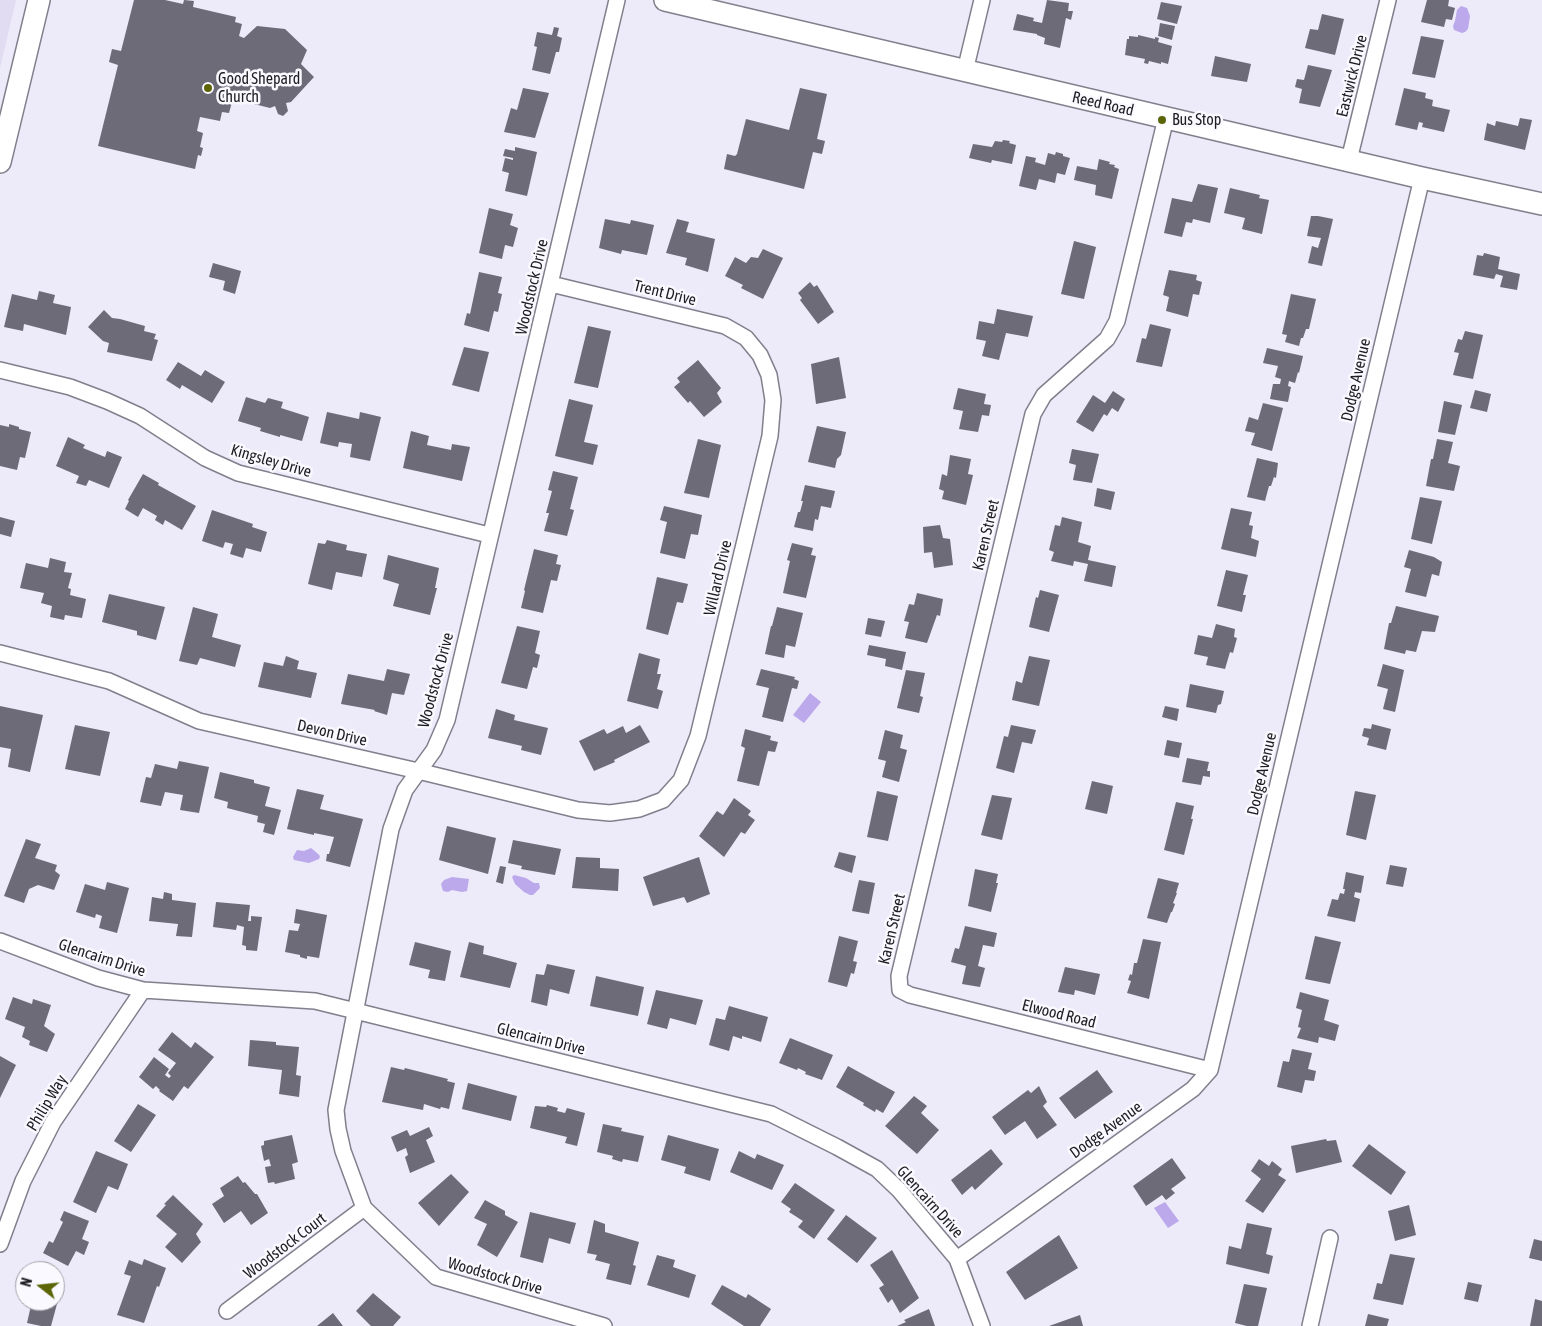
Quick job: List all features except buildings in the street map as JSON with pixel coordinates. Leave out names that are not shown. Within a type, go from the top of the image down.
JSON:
[{"type":"main road","points":[[0,162],[39,0]]},
{"type":"main road","name":"Reed Road","points":[[665,0],[1422,178],[1542,204]]},
{"type":"street","name":"Woodstock Drive","points":[[604,1326],[436,1277],[364,1208],[343,1151],[336,1110],[391,829],[405,790],[434,750],[447,720],[489,535],[551,284],[616,0]]},
{"type":"street","points":[[965,71],[982,0]]},
{"type":"street","name":"Eastwick Drive","points":[[1349,160],[1388,0]]},
{"type":"street","name":"Karen Street","points":[[900,990],[899,976],[1033,414],[1044,395],[1107,339],[1117,321],[1166,118]]},
{"type":"street","name":"Dodge Avenue","points":[[957,1259],[1193,1089],[1210,1070],[1422,178]]},
{"type":"street","name":"Trent Drive","points":[[551,284],[725,326],[746,338],[760,355]]},
{"type":"street","name":"Willard Drive","points":[[662,800],[681,780],[698,736],[770,436],[773,400],[769,375],[760,355]]},
{"type":"street","name":"Kingsley Drive","points":[[0,370],[70,387],[107,401],[140,416],[205,458],[238,473],[489,535]]},
{"type":"street","name":"Devon Drive","points":[[0,652],[109,681],[198,721],[578,810],[610,813],[629,811],[662,800]]},
{"type":"street","name":"Glencairn Drive","points":[[0,941],[98,978],[143,990],[315,1001],[771,1114],[877,1169],[899,1190],[957,1259],[982,1326]]},
{"type":"street","name":"Philip Way","points":[[0,1244],[24,1181],[53,1122],[143,990]]},
{"type":"street","name":"Elwood Road","points":[[900,990],[910,995],[1210,1070]]},
{"type":"street","name":"Woodstock Court","points":[[227,1311],[364,1208]]},
{"type":"street","points":[[1310,1326],[1330,1238]]},
{"type":"shaded area","points":[[0,0],[16,0],[0,68]]},
{"type":"shaded area","points":[[1461,6],[1467,8],[1470,16],[1468,29],[1462,33],[1454,30],[1453,26],[1457,10]]},
{"type":"shaded area","points":[[810,693],[821,702],[804,723],[793,715]]},
{"type":"shaded area","points":[[311,848],[320,856],[319,859],[309,863],[294,860],[293,857],[297,850],[304,851]]},
{"type":"shaded area","points":[[514,875],[526,878],[534,883],[539,883],[540,888],[533,895],[524,892],[515,884],[512,877]]},
{"type":"shaded area","points":[[452,877],[469,879],[467,891],[443,891],[441,884],[444,880]]},
{"type":"shaded area","points":[[1165,1202],[1179,1221],[1168,1228],[1154,1208]]},
{"type":"place","name":"Good Shepard Church","points":[[208,88]]},
{"type":"place","name":"Bus Stop","points":[[1162,120]]}]
